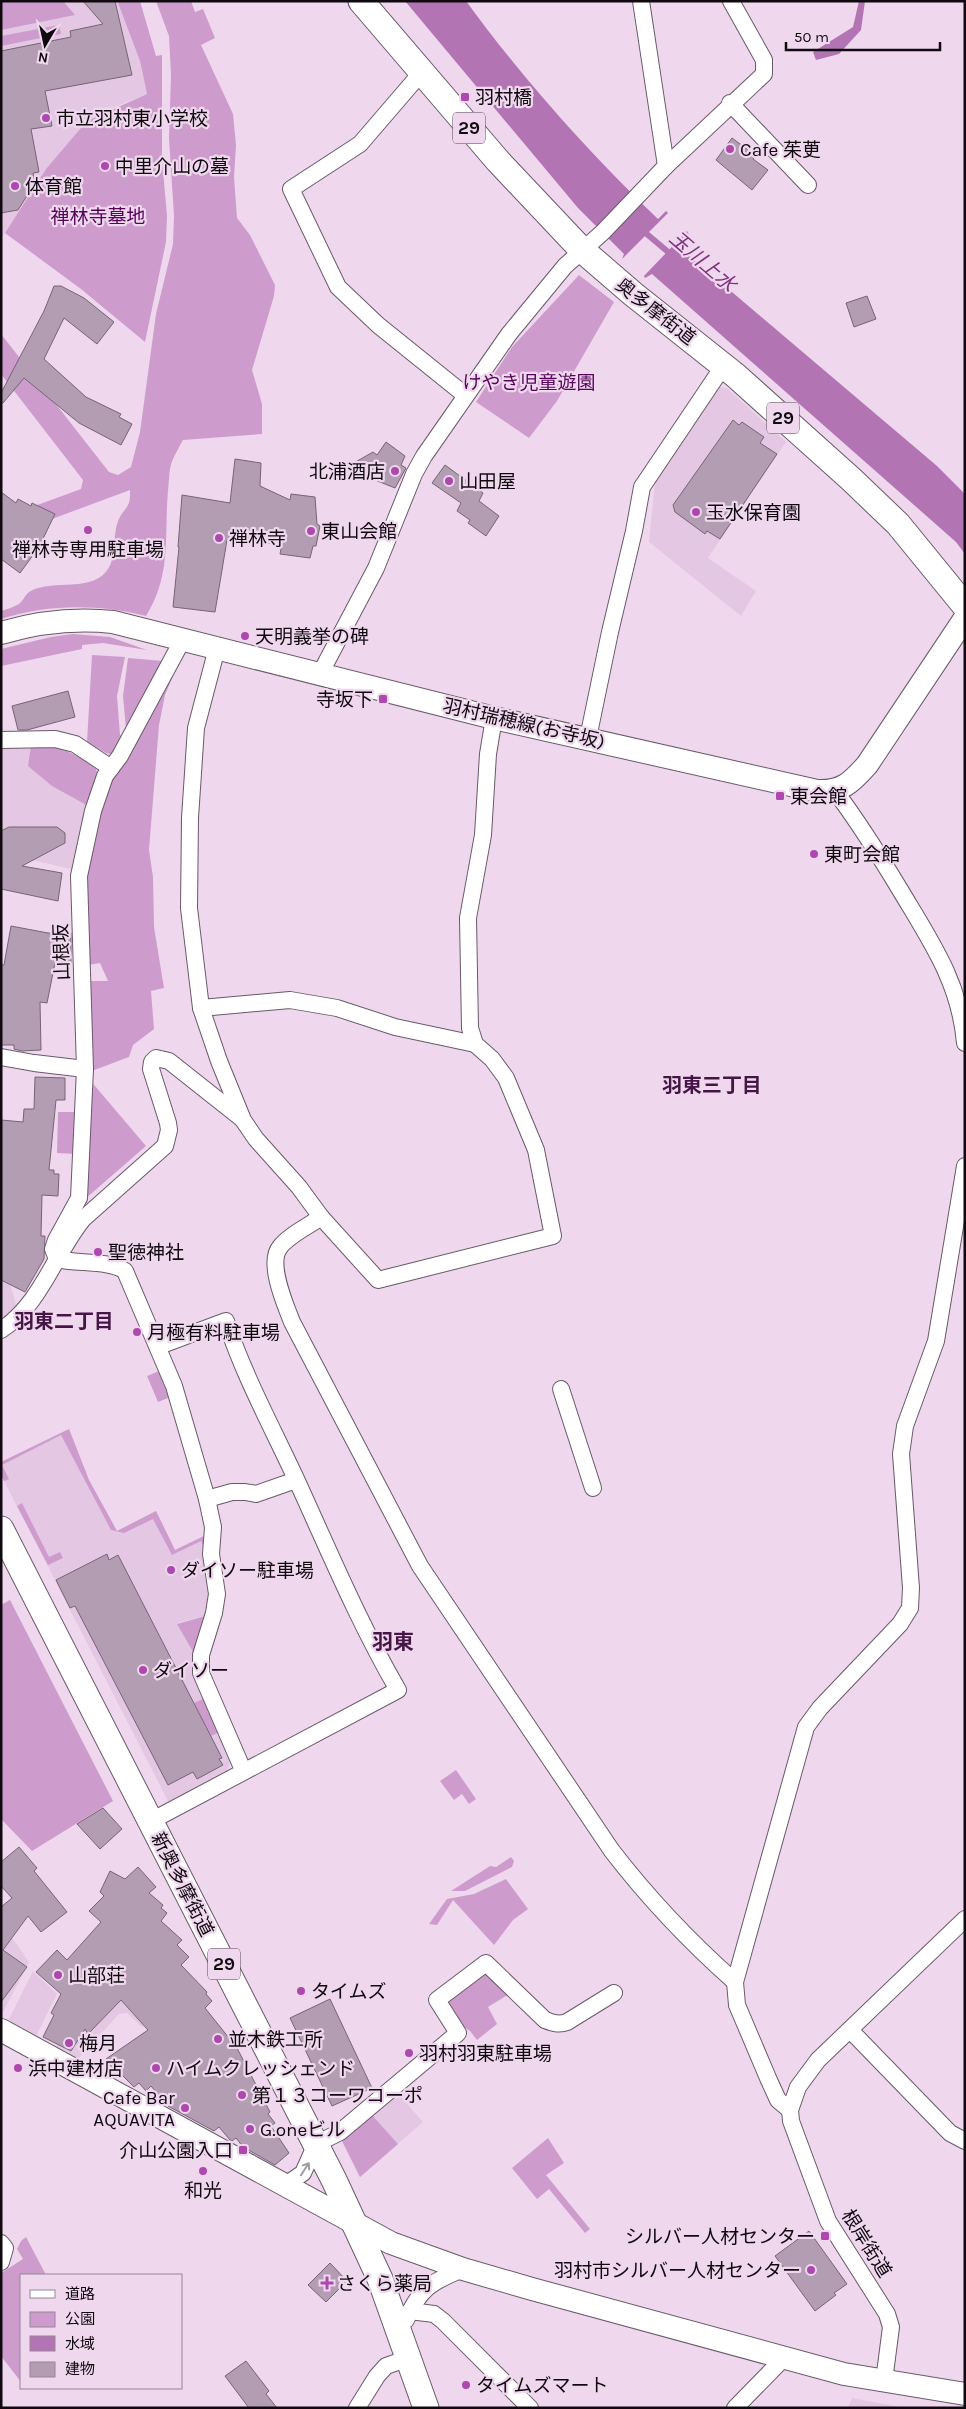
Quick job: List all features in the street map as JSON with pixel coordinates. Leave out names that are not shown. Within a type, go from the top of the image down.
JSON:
[{"type":"main road","name":"奥多摩街道","points":[[361,1],[498,161],[582,250],[633,294],[724,365],[898,524],[965,606]]},
{"type":"main road","points":[[835,792],[855,778],[867,765],[965,618]]},
{"type":"main road","name":"羽村瑞穂線(お寺坂)","points":[[1,633],[46,623],[93,620],[113,622],[178,648],[217,648],[494,718],[817,791],[835,792]]},
{"type":"main road","name":"新奥多摩街道","points":[[1,1529],[356,2225],[380,2279],[426,2408]]},
{"type":"main road","points":[[1,2030],[391,2243],[463,2268],[844,2374],[965,2394]]},
{"type":"street","points":[[641,1],[666,166]]},
{"type":"street","points":[[320,674],[376,568],[414,474],[465,395],[509,334],[565,266],[603,232],[730,103],[764,74],[764,60],[731,1]]},
{"type":"street","points":[[422,73],[360,144],[291,189],[338,287],[378,325],[465,395]]},
{"type":"street","points":[[730,103],[808,185]]},
{"type":"street","points":[[588,738],[642,487],[724,365]]},
{"type":"street","name":"山根坂","points":[[57,1259],[53,1249],[56,1240],[79,1198],[84,1069],[79,876],[93,811],[105,776],[120,756],[178,648]]},
{"type":"street","points":[[201,1008],[290,1000],[337,1008],[395,1027],[475,1044],[492,1059],[506,1078],[536,1150],[553,1236],[378,1280],[321,1218],[299,1187],[256,1140],[243,1120],[219,1061],[201,1008],[189,908],[190,818],[196,728],[217,648]]},
{"type":"street","points":[[475,1044],[470,1028],[467,930],[469,906],[482,842],[488,754],[494,718]]},
{"type":"street","points":[[1,740],[55,739],[76,744],[111,768]]},
{"type":"street","points":[[835,792],[859,822],[942,958],[963,1017],[965,1043]]},
{"type":"street","points":[[1,1057],[34,1064],[84,1069]]},
{"type":"street","points":[[1,1330],[20,1316],[40,1289],[83,1219],[165,1146],[169,1130],[152,1069],[152,1062],[156,1058],[169,1061],[243,1120]]},
{"type":"street","points":[[965,1167],[936,1341],[905,1426],[902,1441],[901,1454],[911,1588],[910,1608],[900,1624],[820,1708],[806,1728],[735,1982],[737,2005],[778,2100],[790,2110],[793,2098],[805,2076],[965,1918]]},
{"type":"street","points":[[321,1218],[281,1245],[276,1253],[274,1263],[283,1298],[295,1329],[420,1566],[612,1851],[637,1884],[693,1944],[735,1982]]},
{"type":"street","points":[[57,1259],[72,1263],[118,1266],[124,1271],[159,1346],[183,1412],[213,1527],[211,1554],[217,1594],[214,1613],[200,1665],[209,1693],[243,1770]]},
{"type":"street","points":[[151,1821],[243,1770],[349,1718],[398,1690],[381,1661],[238,1356],[226,1321],[159,1346]]},
{"type":"street","points":[[561,1389],[593,1488]]},
{"type":"street","points":[[207,1499],[232,1492],[256,1494],[296,1480]]},
{"type":"street","points":[[284,2186],[303,2173],[316,2144],[340,2132],[458,2033],[437,2000],[486,1963],[546,2020],[552,2023],[561,2025],[614,1993]]},
{"type":"street","points":[[850,2030],[950,2133],[965,2141]]},
{"type":"street","name":"根岸街道","points":[[790,2110],[795,2136],[828,2221],[888,2314],[891,2327],[884,2381]]},
{"type":"street","points":[[1,2243],[5,2248],[1,2262]]},
{"type":"street","points":[[400,2333],[419,2294],[432,2283],[463,2268]]},
{"type":"street","points":[[410,2311],[434,2314],[443,2321],[530,2408]]},
{"type":"street","points":[[357,2408],[377,2376],[386,2366],[409,2358]]},
{"type":"street","points":[[735,2408],[784,2358]]},
{"type":"shaded area","name":"市立羽村東小学校","points":[[1,1],[120,1],[118,3],[140,61],[147,94],[95,115],[46,169],[1,239]]},
{"type":"shaded area","name":"玉水保育園","points":[[720,387],[727,388],[786,442],[708,558],[756,591],[741,616],[649,542],[655,481]]},
{"type":"shaded area","points":[[31,745],[52,786],[88,806],[76,848],[75,870],[1,853],[1,746]]},
{"type":"shaded area","points":[[1,1252],[17,1308],[1,1321]]},
{"type":"shaded area","points":[[69,1429],[89,1480],[117,1531],[156,1511],[175,1550],[206,1535],[212,1583],[209,1615],[177,1623],[196,1657],[231,1758],[227,1771],[169,1803],[1,1475],[1,1462]]},
{"type":"shaded area","points":[[1,1922],[29,1962],[1,2016]]},
{"type":"shaded area","points":[[33,1971],[57,1994],[36,2036],[8,2021]]},
{"type":"shaded area","points":[[118,1985],[164,2003],[142,2027],[127,2013],[119,2014],[78,2059],[56,2047],[76,2012]]},
{"type":"shaded area","points":[[397,2092],[423,2122],[360,2177],[341,2139]]},
{"type":"shaded area","points":[[852,2398],[906,2408],[848,2408]]},
{"type":"green space","points":[[1,1],[63,1],[75,15],[1,30]]},
{"type":"green space","name":"禅林寺墓地","points":[[120,1],[140,1],[156,56],[162,55],[162,159],[167,216],[166,242],[145,342],[81,289],[5,233],[46,169],[87,121],[147,94],[140,61],[118,3]]},
{"type":"green space","points":[[156,1],[191,1],[195,12],[203,9],[215,38],[201,45],[233,114],[236,145],[234,177],[237,218],[250,235],[275,285],[274,296],[252,370],[262,404],[262,434],[183,440],[172,461],[170,470],[165,555],[160,585],[146,616],[110,609],[74,607],[55,608],[1,619],[1,611],[19,604],[29,592],[51,586],[86,583],[105,573],[113,558],[118,521],[129,501],[130,490],[1,538],[21,511],[81,489],[83,480],[1,374],[1,334],[109,472],[118,475],[131,467],[140,432],[156,314],[173,244],[174,216],[169,138],[171,75],[169,36]]},
{"type":"green space","points":[[59,25],[61,34],[1,46],[1,36]]},
{"type":"green space","name":"けやき児童遊園","points":[[579,275],[614,302],[557,401],[529,438],[476,402],[512,347]]},
{"type":"green space","points":[[73,634],[110,637],[147,650],[103,643],[82,645],[82,649],[1,666],[1,649],[51,637]]},
{"type":"green space","points":[[183,651],[165,695],[159,725],[149,850],[153,877],[154,927],[164,988],[151,991],[154,1029],[133,1045],[129,1057],[89,1072],[88,981],[108,981],[100,963],[88,965],[86,872],[88,853],[113,776]]},
{"type":"green space","points":[[92,655],[125,657],[117,696],[120,735],[124,737],[113,755],[87,742]]},
{"type":"green space","points":[[128,658],[164,661],[126,729],[123,696]]},
{"type":"green space","points":[[31,746],[51,747],[66,751],[96,769],[97,773],[88,806],[52,786],[28,766]]},
{"type":"green space","points":[[89,1079],[146,1146],[85,1199]]},
{"type":"green space","points":[[58,1112],[78,1112],[76,1154],[57,1153]]},
{"type":"green space","points":[[164,1369],[173,1396],[158,1402],[147,1376]]},
{"type":"green space","points":[[69,1429],[89,1480],[117,1531],[156,1511],[175,1550],[206,1535],[205,1550],[201,1541],[172,1555],[153,1519],[124,1533],[111,1530],[61,1435],[2,1465],[9,1479],[4,1481],[1,1475],[1,1462]]},
{"type":"green space","points":[[22,1503],[49,1557],[60,1552],[63,1558],[48,1565],[17,1506]]},
{"type":"green space","points":[[10,1600],[113,1801],[32,1851],[1,1819],[1,1605]]},
{"type":"green space","points":[[209,1615],[196,1657],[177,1624]]},
{"type":"green space","points":[[205,1698],[220,1732],[211,1736],[194,1703]]},
{"type":"green space","points":[[456,1770],[476,1799],[469,1804],[462,1794],[454,1800],[440,1781]]},
{"type":"green space","points":[[511,1857],[514,1861],[512,1867],[465,1891],[451,1891],[490,1866],[496,1867]]},
{"type":"green space","points":[[506,1879],[528,1909],[513,1920],[494,1945],[453,1900],[437,1925],[429,1924],[447,1899],[474,1894]]},
{"type":"green space","points":[[483,1972],[489,1973],[511,1993],[488,2007],[497,2024],[477,2040],[470,2031],[461,2025],[446,2002]]},
{"type":"green space","points":[[371,2114],[398,2144],[360,2177],[341,2139]]},
{"type":"green space","points":[[548,2138],[564,2163],[546,2175],[590,2229],[585,2233],[549,2189],[537,2199],[512,2168]]},
{"type":"green space","points":[[26,2237],[45,2274],[20,2274],[20,2381],[1,2356],[1,2273],[23,2259],[17,2249],[21,2241]]},
{"type":"water","points":[[405,1],[466,1],[533,87],[606,168],[658,219],[666,211],[668,213],[622,259],[624,254],[578,208]]},
{"type":"water","points":[[859,1],[865,1],[861,30],[839,54],[816,60],[813,52],[853,27]]},
{"type":"water","points":[[687,231],[689,235],[679,247],[937,466],[965,494],[965,554],[956,542],[652,274],[645,278],[644,276]]},
{"type":"building","points":[[83,1],[115,1],[132,75],[45,91],[52,126],[31,129],[39,172],[33,173],[34,180],[29,182],[30,191],[18,210],[1,213],[1,51],[71,37],[70,31],[103,24]]},
{"type":"building","points":[[732,138],[755,155],[753,159],[768,170],[752,190],[716,160]]},
{"type":"building","points":[[54,286],[61,286],[84,298],[114,322],[97,344],[64,318],[44,359],[86,397],[121,414],[119,417],[132,424],[121,445],[79,423],[24,378],[3,403],[1,402],[1,393],[44,311]]},
{"type":"building","points":[[867,296],[876,319],[854,327],[846,303]]},
{"type":"building","points":[[733,420],[739,425],[742,422],[764,437],[760,443],[777,454],[720,539],[707,531],[705,534],[675,512],[673,505]]},
{"type":"building","points":[[386,442],[405,456],[401,465],[406,468],[395,488],[345,468],[373,452],[377,455]]},
{"type":"building","points":[[235,459],[261,463],[260,486],[290,500],[291,494],[315,497],[317,524],[320,526],[316,546],[313,546],[310,558],[280,554],[282,544],[227,540],[215,612],[173,607],[182,495],[230,503]]},
{"type":"building","points":[[445,465],[483,493],[479,501],[499,516],[486,536],[468,523],[470,520],[457,511],[461,503],[432,483]]},
{"type":"building","points":[[1,492],[16,503],[18,499],[31,506],[32,503],[55,514],[39,547],[20,573],[1,559]]},
{"type":"building","points":[[68,691],[75,717],[27,730],[18,730],[12,706]]},
{"type":"building","points":[[9,827],[57,827],[65,833],[65,843],[22,866],[62,873],[58,901],[1,889],[1,831]]},
{"type":"building","points":[[11,926],[48,933],[71,933],[71,963],[55,963],[47,1003],[40,1002],[41,1050],[22,1051],[14,1049],[14,1045],[1,1045],[1,965],[4,965]]},
{"type":"building","points":[[35,1077],[65,1078],[65,1100],[56,1100],[49,1170],[54,1170],[54,1174],[59,1174],[58,1196],[42,1195],[41,1236],[45,1236],[44,1259],[25,1292],[1,1280],[1,1120],[23,1122],[24,1109],[34,1109]]},
{"type":"building","points":[[107,1554],[109,1560],[118,1555],[222,1758],[219,1759],[223,1765],[197,1779],[193,1772],[168,1785],[75,1606],[70,1608],[56,1580]]},
{"type":"building","points":[[103,1808],[122,1829],[100,1849],[77,1824]]},
{"type":"building","points":[[19,1847],[37,1868],[34,1871],[67,1912],[41,1932],[28,1916],[3,1950],[27,1967],[1,2002],[1,1907],[12,1898],[1,1886],[1,1862]]},
{"type":"building","points":[[138,1867],[156,1887],[149,1893],[163,1905],[161,1908],[167,1913],[161,1921],[182,1940],[177,1945],[189,1957],[181,1965],[207,1992],[206,1994],[212,2001],[205,2008],[237,2048],[270,2112],[268,2114],[275,2123],[271,2126],[289,2153],[275,2165],[243,2147],[236,2138],[232,2141],[230,2140],[219,2127],[214,2131],[168,2106],[151,2086],[146,2091],[139,2083],[134,2087],[122,2075],[119,2077],[106,2059],[148,2030],[121,2000],[88,2034],[85,2029],[71,2051],[43,2037],[54,2015],[51,2013],[61,1994],[36,1972],[57,1950],[67,1960],[101,1922],[89,1911],[104,1896],[100,1892],[110,1871],[125,1879]]},
{"type":"building","points":[[330,1999],[372,2088],[332,2106],[290,2018]]},
{"type":"building","name":"羽村市シルバー人材センター","points":[[809,2231],[847,2284],[834,2293],[836,2295],[815,2311],[775,2256]]},
{"type":"building","points":[[330,2263],[347,2281],[326,2302],[308,2285]]},
{"type":"building","points":[[246,2361],[269,2391],[266,2394],[277,2408],[249,2408],[225,2376]]},
{"type":"waterway","name":"玉川上水","points":[[642,230],[673,256]]},
{"type":"place","name":"羽村橋","points":[[465,97]]},
{"type":"place","name":"市立羽村東小学校","points":[[46,118]]},
{"type":"place","name":"Cafe 茱茰","points":[[730,149]]},
{"type":"place","name":"中里介山の墓","points":[[105,166]]},
{"type":"place","name":"体育館","points":[[15,186]]},
{"type":"place","name":"北浦酒店","points":[[395,471]]},
{"type":"place","name":"山田屋","points":[[449,481]]},
{"type":"place","name":"玉水保育園","points":[[696,512]]},
{"type":"place","name":"禅林寺専用駐車場","points":[[88,530]]},
{"type":"place","name":"東山会館","points":[[311,531]]},
{"type":"place","name":"禅林寺","points":[[219,538]]},
{"type":"place","name":"天明義挙の碑","points":[[245,636]]},
{"type":"place","name":"寺坂下","points":[[383,699]]},
{"type":"place","name":"東会館","points":[[780,796]]},
{"type":"place","name":"東町会館","points":[[814,854]]},
{"type":"place","name":"聖徳神社","points":[[98,1252]]},
{"type":"place","name":"月極有料駐車場","points":[[137,1332]]},
{"type":"place","name":"ダイソー駐車場","points":[[171,1570]]},
{"type":"place","name":"ダイソー","points":[[143,1670]]},
{"type":"place","name":"山部荘","points":[[58,1975]]},
{"type":"place","name":"タイムズ","points":[[301,1991]]},
{"type":"place","name":"並木鉄工所","points":[[218,2039]]},
{"type":"place","name":"梅月","points":[[69,2043]]},
{"type":"place","name":"羽村羽東駐車場","points":[[409,2053]]},
{"type":"place","name":"浜中建材店","points":[[18,2068]]},
{"type":"place","name":"ハイムクレッシェンド","points":[[156,2068]]},
{"type":"place","name":"第１３コーワコーポ","points":[[242,2095]]},
{"type":"place","name":"Cafe Bar AQUAVITA","points":[[185,2108]]},
{"type":"place","name":"G.oneビル","points":[[250,2129]]},
{"type":"place","name":"介山公園入口","points":[[243,2150]]},
{"type":"place","name":"和光","points":[[203,2171]]},
{"type":"place","name":"シルバー人材センター","points":[[825,2236]]},
{"type":"place","name":"羽村市シルバー人材センター","points":[[811,2270]]},
{"type":"place","name":"さくら薬局","points":[[327,2283]]},
{"type":"place","name":"タイムズマート","points":[[466,2385]]},
{"type":"district","name":"羽東三丁目","points":[[712,1085]]},
{"type":"district","name":"羽東二丁目","points":[[64,1321]]},
{"type":"district","name":"羽東","points":[[393,1642]]}]
